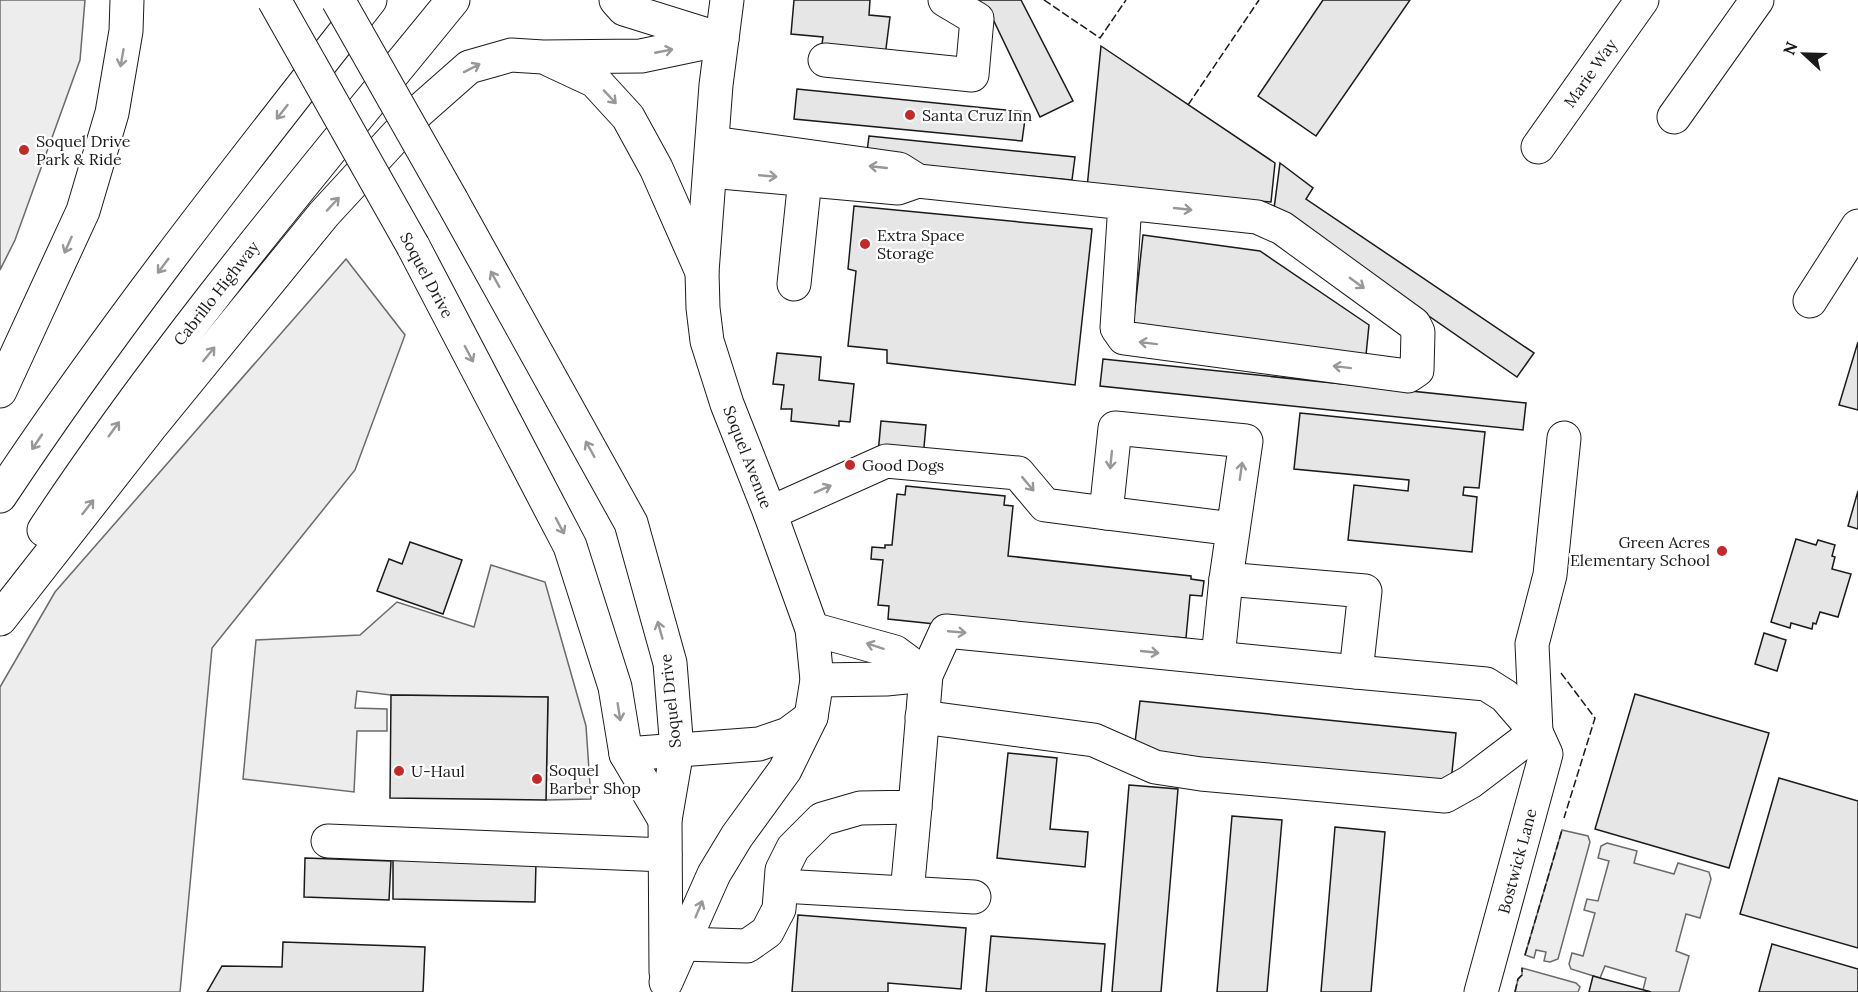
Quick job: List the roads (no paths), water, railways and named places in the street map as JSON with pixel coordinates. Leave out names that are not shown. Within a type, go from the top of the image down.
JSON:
[{"type":"main road","points":[[0,392],[83,211],[112,113],[126,31],[127,0]]},
{"type":"main road","name":"Soquel Drive","points":[[274,0],[413,246],[570,546],[615,687],[626,754],[665,820]]},
{"type":"main road","name":"Soquel Drive","points":[[338,0],[631,523],[670,663],[677,750],[665,820]]},
{"type":"main road","points":[[0,496],[155,276],[370,0]]},
{"type":"main road","name":"Cabrillo Highway","points":[[0,600],[86,468],[169,354],[268,227],[453,0]]},
{"type":"main road","points":[[616,0],[624,9],[722,39]]},
{"type":"main road","name":"Soquel Avenue","points":[[666,987],[714,874],[737,836],[785,770],[811,717],[817,680],[813,629],[727,404],[707,341],[702,272],[716,85],[727,0]]},
{"type":"main road","points":[[825,60],[972,75],[977,19],[945,0]]},
{"type":"main road","name":"Marie Way","points":[[1538,147],[1642,0]]},
{"type":"main road","points":[[1674,117],[1757,0]]},
{"type":"main road","points":[[0,619],[165,408],[324,214],[418,112],[469,67],[511,55],[641,56],[722,39]]},
{"type":"main road","points":[[543,57],[595,81],[628,117],[656,168],[702,272]]},
{"type":"main road","points":[[711,157],[805,179],[898,188],[918,182],[1125,203],[1257,217],[1282,228],[1414,324],[1418,332],[1417,370],[1408,376],[1124,338],[1117,327],[1125,203]]},
{"type":"main road","points":[[711,157],[899,169],[918,182]]},
{"type":"main road","points":[[794,284],[805,179]]},
{"type":"main road","points":[[1810,301],[1858,226]]},
{"type":"main road","points":[[1106,513],[1115,428],[1246,441],[1226,579],[1218,658]]},
{"type":"main road","points":[[1536,732],[1532,644],[1550,574],[1564,438]]},
{"type":"main road","points":[[770,513],[886,461],[1018,473],[1045,505],[1233,529]]},
{"type":"main road","points":[[1226,579],[1365,591],[1356,672]]},
{"type":"main road","points":[[813,629],[895,652],[926,675]]},
{"type":"main road","points":[[908,893],[926,675],[946,631],[1486,684],[1505,696],[1536,732]]},
{"type":"main road","points":[[817,680],[886,679],[926,675]]},
{"type":"main road","points":[[626,754],[759,744],[788,734],[811,717]]},
{"type":"main road","points":[[922,717],[1094,740],[1155,767],[1201,774],[1445,796],[1470,782],[1536,732]]},
{"type":"main road","name":"Bostwick Lane","points":[[1481,992],[1546,754],[1536,732]]},
{"type":"main road","points":[[683,944],[747,946],[768,932],[779,909],[782,870],[793,848],[822,819],[860,808],[915,807]]},
{"type":"main road","points":[[665,820],[666,987]]},
{"type":"main road","points":[[328,841],[665,855]]},
{"type":"main road","points":[[782,886],[974,897]]},
{"type":"place","name":"Santa Cruz Inn","points":[[910,115]]},
{"type":"place","name":"Soquel Drive Park & Ride","points":[[24,150]]},
{"type":"place","name":"Extra Space Storage","points":[[865,244]]},
{"type":"place","name":"Good Dogs","points":[[850,465]]},
{"type":"place","name":"Green Acres Elementary School","points":[[1722,551]]},
{"type":"place","name":"U-Haul","points":[[399,771]]},
{"type":"place","name":"Soquel Barber Shop","points":[[537,779]]}]
